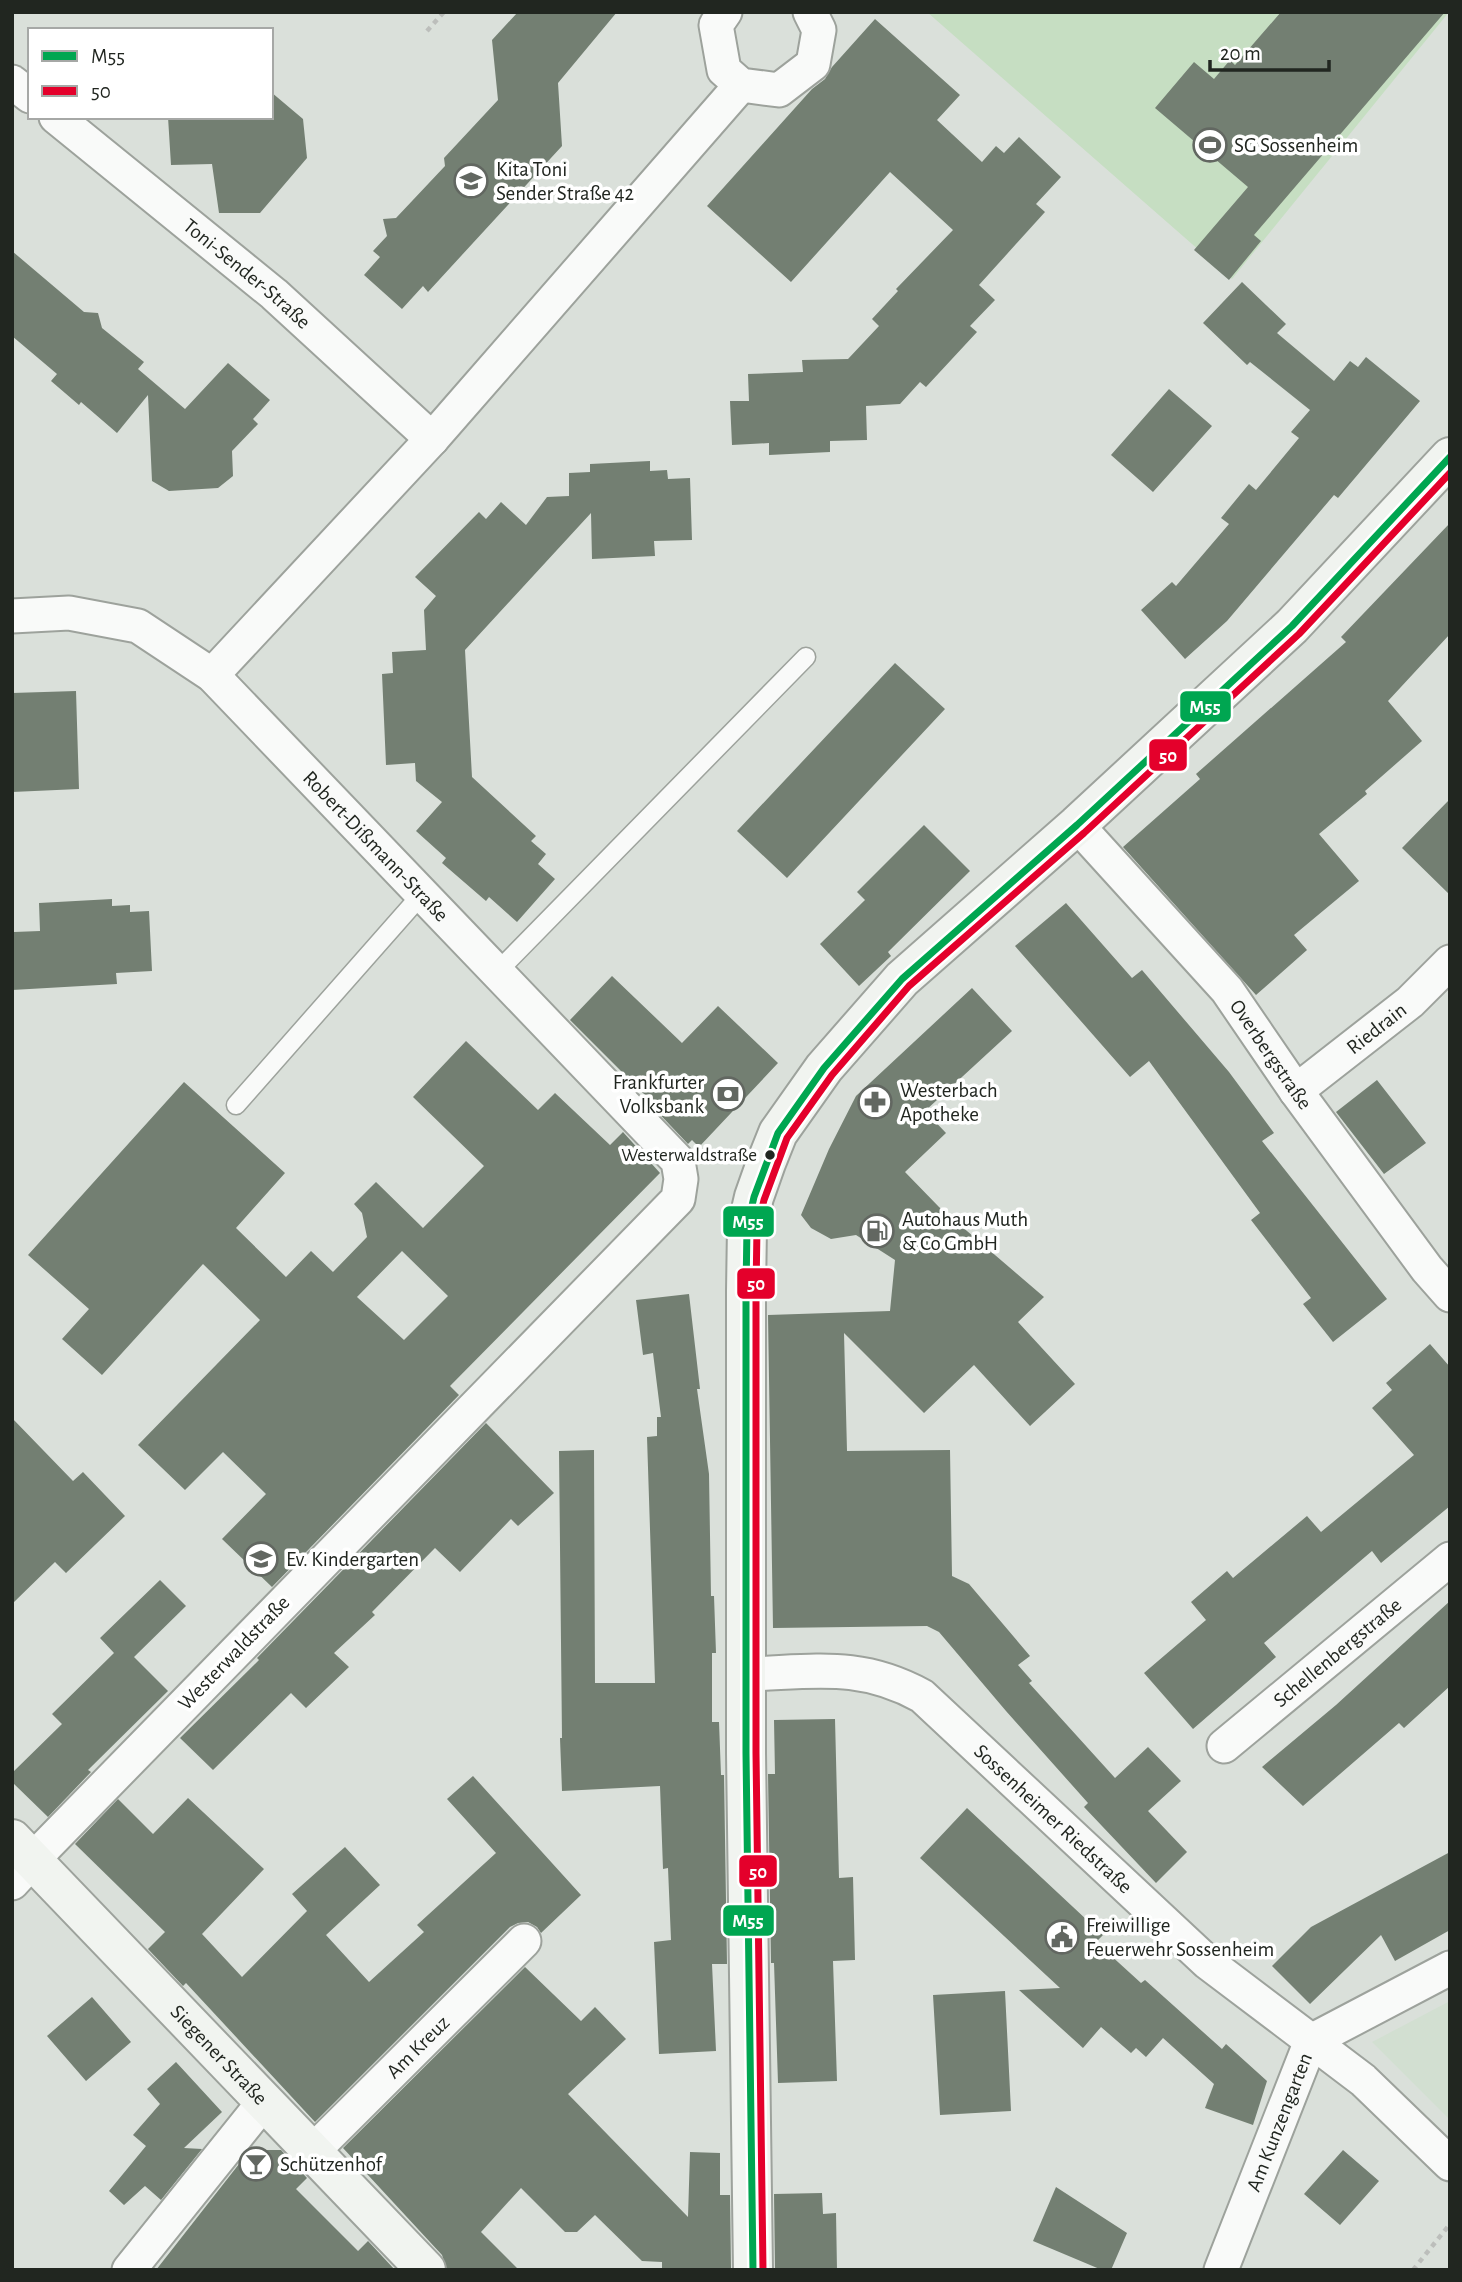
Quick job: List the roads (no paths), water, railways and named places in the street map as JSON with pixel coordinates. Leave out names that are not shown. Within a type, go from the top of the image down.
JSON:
[{"type":"main road","points":[[753,2270],[747,1674],[747,1227],[754,1197],[778,1133],[824,1068],[902,979],[1077,825],[1292,626],[1450,457]]},
{"type":"main road","name":"Siegener Straße","points":[[19,1860],[264,2103],[426,2270]]},
{"type":"street","points":[[725,12],[716,25],[724,70],[741,85],[779,90],[813,64],[819,30],[810,12]]},
{"type":"street","points":[[12,82],[28,94]]},
{"type":"street","points":[[212,675],[432,439],[741,85]]},
{"type":"street","name":"Toni-Sender-Straße","points":[[58,119],[274,294],[432,439]]},
{"type":"street","name":"Robert-Dißmann-Straße","points":[[12,617],[69,613],[138,626],[212,675],[678,1161],[681,1178]]},
{"type":"street","name":"Overbergstraße","points":[[1077,825],[1227,990],[1296,1091],[1427,1269],[1450,1295]]},
{"type":"street","name":"Riedrain","points":[[1296,1091],[1410,1002],[1450,962]]},
{"type":"street","name":"Westerwaldstraße","points":[[19,1860],[678,1199],[681,1178]]},
{"type":"street","name":"Schellenbergstraße","points":[[1224,1746],[1450,1559]]},
{"type":"street","name":"Sossenheimer Riedstraße","points":[[747,1674],[855,1672],[896,1682],[922,1696],[1207,1962],[1363,2080],[1450,2164]]},
{"type":"street","name":"Am Kreuz","points":[[312,2152],[524,1941]]},
{"type":"street","name":"Am Kunzengarten","points":[[1221,2270],[1311,2041],[1450,1968]]},
{"type":"street","points":[[129,2270],[264,2103]]},
{"type":"lane","points":[[497,972],[806,656]]},
{"type":"lane","points":[[236,1105],[422,894]]},
{"type":"place","name":"SG Sossenheim","points":[[1210,145]]},
{"type":"place","name":"Kita Toni Sender Straße 42","points":[[471,181]]},
{"type":"place","name":"Frankfurter Volksbank","points":[[728,1094]]},
{"type":"place","name":"Westerbach Apotheke","points":[[875,1102]]},
{"type":"place","name":"Westerwaldstraße","points":[[770,1155]]},
{"type":"place","name":"Autohaus Muth & Co GmbH","points":[[877,1231]]},
{"type":"place","name":"Ev. Kindergarten","points":[[261,1559]]},
{"type":"place","name":"Freiwillige Feuerwehr Sossenheim","points":[[1062,1937]]},
{"type":"place","name":"Schützenhof","points":[[256,2164]]}]
